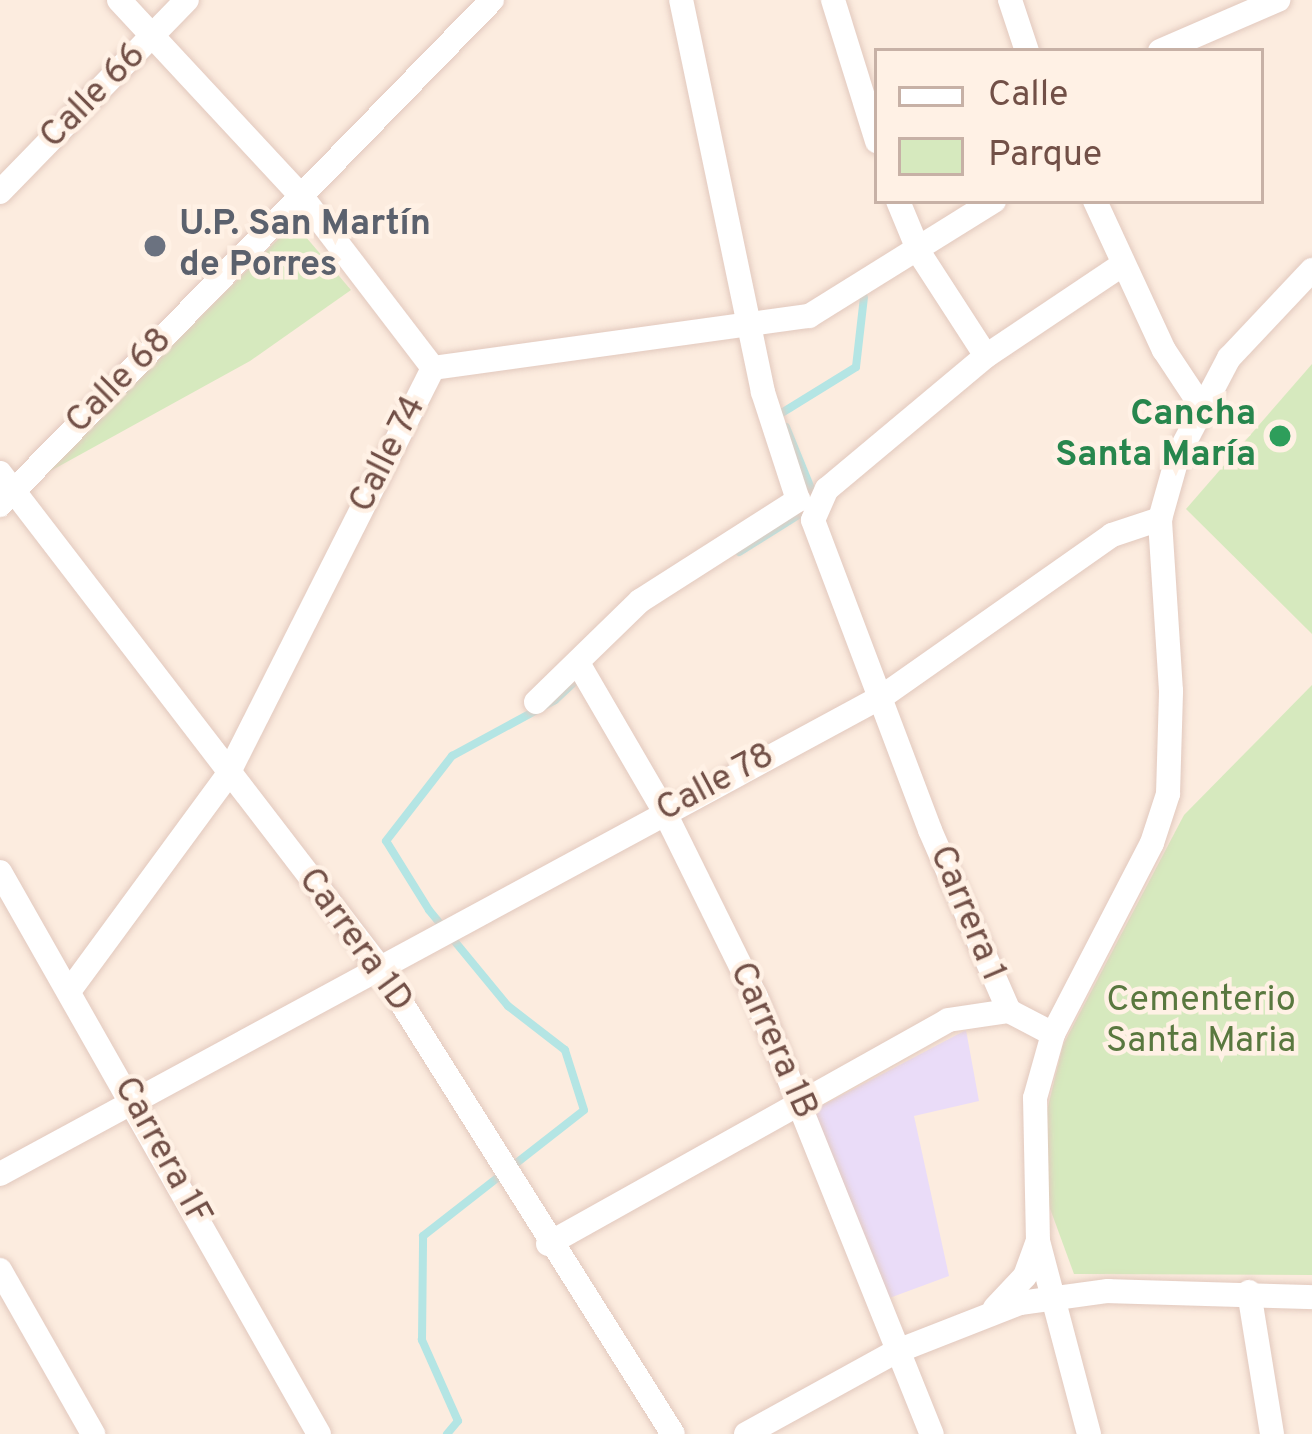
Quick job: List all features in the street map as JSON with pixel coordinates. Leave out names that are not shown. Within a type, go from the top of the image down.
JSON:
[{"type":"street","points":[[118,0],[303,198],[433,368]]},
{"type":"street","name":"Calle 66","points":[[0,192],[187,0]]},
{"type":"street","name":"Calle 68","points":[[9,499],[492,0]]},
{"type":"street","name":"Carrera 1","points":[[681,0],[754,328],[763,392],[805,510],[1009,1011],[1053,1034]]},
{"type":"street","points":[[833,0],[874,131]]},
{"type":"street","points":[[1010,0],[1026,48]]},
{"type":"street","points":[[1167,48],[1278,0]]},
{"type":"street","points":[[899,204],[920,254],[986,356]]},
{"type":"street","name":"Calle 74","points":[[70,990],[227,776],[433,368],[754,328],[808,316],[920,254],[990,204]]},
{"type":"street","points":[[1096,204],[1122,265],[1201,406]]},
{"type":"street","points":[[536,702],[582,670],[640,601],[805,510],[986,356],[1122,265]]},
{"type":"street","points":[[1089,1434],[1058,1296],[1038,1241],[1036,1099],[1053,1034],[1152,843],[1168,794],[1171,691],[1160,519],[1201,406],[1229,358],[1312,270]]},
{"type":"street","name":"Carrera 1D","points":[[0,473],[9,499],[377,964],[548,1244],[673,1434]]},
{"type":"street","name":"Calle 78","points":[[0,1174],[134,1105],[377,964],[883,696],[1073,560],[1160,519]]},
{"type":"street","name":"Carrera 1B","points":[[582,670],[664,811],[801,1100],[895,1352],[932,1434]]},
{"type":"street","name":"Carrera 1F","points":[[0,872],[319,1434]]},
{"type":"street","points":[[548,1244],[948,1020],[1009,1011]]},
{"type":"street","points":[[993,1310],[1024,1276],[1038,1241]]},
{"type":"street","points":[[0,1270],[93,1434]]},
{"type":"street","points":[[746,1434],[895,1352],[993,1310],[1058,1296],[1249,1292],[1312,1297]]},
{"type":"street","points":[[1249,1292],[1272,1434]]},
{"type":"shaded area","points":[[966,1030],[979,1101],[914,1116],[949,1276],[884,1300],[812,1111]]},
{"type":"green space","points":[[294,223],[351,290],[250,361],[45,474]]},
{"type":"green space","name":"Cancha Santa María","points":[[1312,364],[1312,634],[1186,509]]},
{"type":"green space","name":"Cementerio Santa Maria","points":[[1312,685],[1312,1275],[1074,1274],[1048,1203],[1043,1127],[1063,1045],[1184,815]]},
{"type":"waterway","points":[[780,414],[856,367],[864,297]]},
{"type":"waterway","points":[[786,427],[814,496]]},
{"type":"waterway","points":[[739,552],[808,509]]},
{"type":"waterway","points":[[447,1434],[458,1421],[422,1340],[423,1236],[584,1110],[565,1050],[508,1006],[429,910],[386,841],[452,756],[555,700],[582,675]]},
{"type":"place","name":"U.P. San Martín de Porres","points":[[155,246]]},
{"type":"place","name":"Cancha Santa María","points":[[1280,436]]}]
